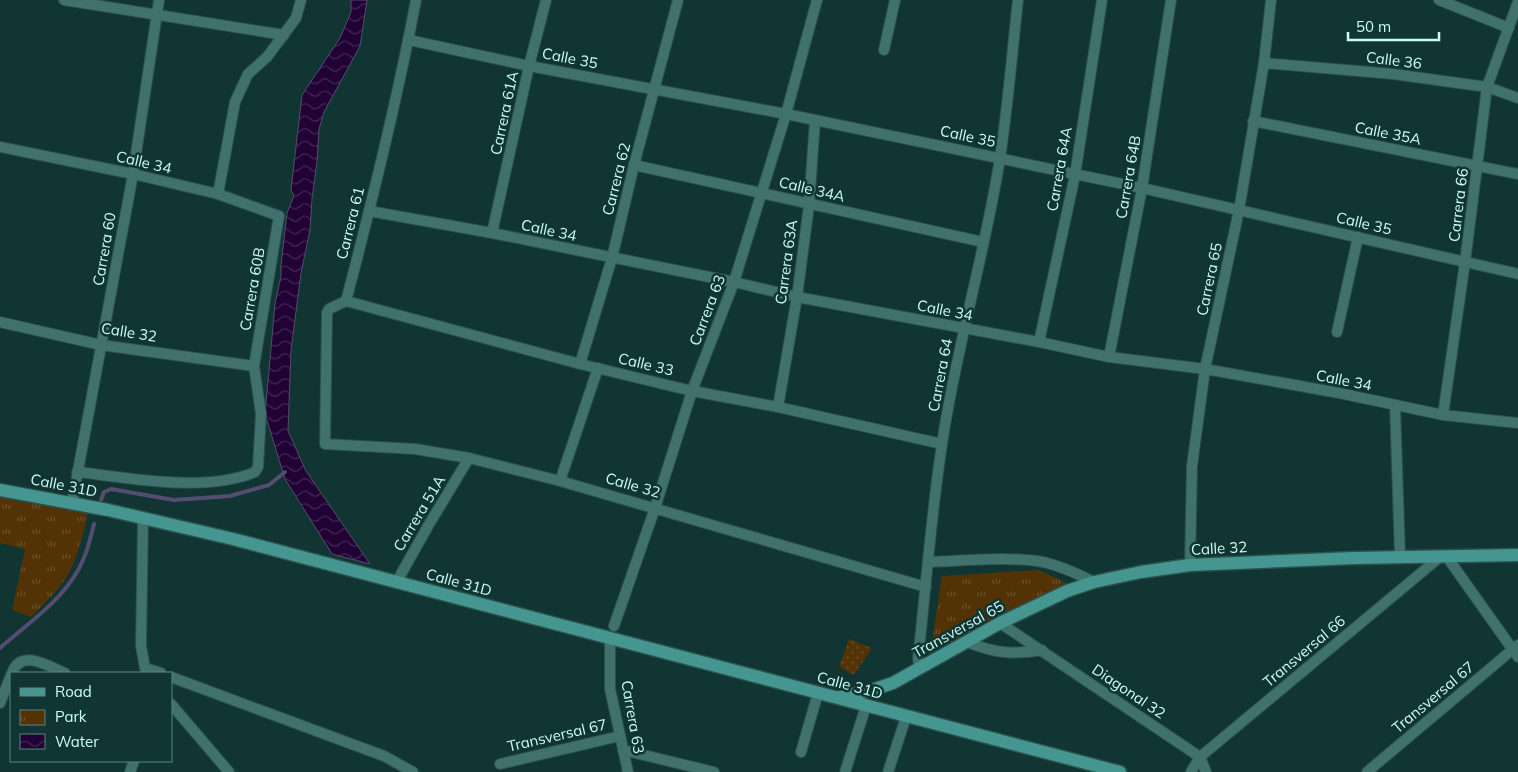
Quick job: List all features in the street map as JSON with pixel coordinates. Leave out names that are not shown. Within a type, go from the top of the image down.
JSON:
[{"type":"street","points":[[64,0],[284,35]]},
{"type":"street","name":"Carrera 60","points":[[72,503],[133,174],[160,0]]},
{"type":"street","points":[[218,194],[235,102],[248,74],[267,57],[296,18],[302,0]]},
{"type":"street","name":"Carrera 61","points":[[346,301],[409,40],[416,0]]},
{"type":"street","name":"Carrera 61A","points":[[492,233],[529,66],[546,0]]},
{"type":"street","name":"Carrera 62","points":[[580,364],[612,258],[634,165],[678,0]]},
{"type":"street","name":"Carrera 63","points":[[628,772],[610,689],[612,632],[655,508],[692,391],[734,282],[786,114],[817,0]]},
{"type":"street","points":[[884,50],[895,0]]},
{"type":"street","name":"Carrera 64","points":[[920,668],[918,659],[942,444],[1000,158],[1018,0]]},
{"type":"street","name":"Carrera 64A","points":[[1039,342],[1075,175],[1102,0]]},
{"type":"street","name":"Carrera 64B","points":[[1109,357],[1142,188],[1171,0]]},
{"type":"street","name":"Carrera 65","points":[[1190,565],[1192,466],[1205,369],[1239,210],[1264,62],[1271,0]]},
{"type":"street","points":[[1439,0],[1513,25]]},
{"type":"street","name":"Carrera 66","points":[[1442,415],[1466,262],[1487,87],[1513,25],[1518,2]]},
{"type":"street","name":"Calle 35","points":[[409,40],[529,66],[786,114],[1000,158],[1142,188],[1518,274]]},
{"type":"street","name":"Calle 36","points":[[1264,62],[1392,74],[1487,87],[1518,98]]},
{"type":"street","name":"Carrera 63A","points":[[778,407],[797,297],[809,205],[815,120]]},
{"type":"street","name":"Calle 35A","points":[[1253,121],[1518,174]]},
{"type":"street","name":"Calle 34","points":[[0,147],[133,174],[218,194],[279,216]]},
{"type":"street","name":"Calle 34A","points":[[634,165],[983,242]]},
{"type":"street","name":"Calle 34","points":[[369,211],[492,233],[734,282],[797,297],[1039,342],[1109,357],[1205,369],[1442,415],[1518,423]]},
{"type":"street","name":"Carrera 60B","points":[[77,472],[180,483],[208,483],[244,477],[255,472],[258,467],[261,414],[254,366],[279,216]]},
{"type":"street","points":[[1337,332],[1358,237]]},
{"type":"street","name":"Calle 32","points":[[346,301],[329,309],[327,314],[325,444],[415,450],[469,458],[560,481],[926,587]]},
{"type":"street","name":"Calle 33","points":[[346,301],[580,364],[692,391],[778,407],[942,444]]},
{"type":"street","name":"Calle 32","points":[[0,322],[101,345],[254,366]]},
{"type":"street","points":[[560,481],[598,368]]},
{"type":"street","points":[[1395,405],[1400,556]]},
{"type":"street","name":"Carrera 51A","points":[[396,583],[469,458]]},
{"type":"street","name":"Calle 31D","points":[[0,490],[144,518],[233,539],[396,583],[612,632],[836,698],[1120,772]]},
{"type":"street","points":[[144,518],[142,646],[147,670]]},
{"type":"street","name":"Calle 32","points":[[1094,582],[1141,572],[1190,565],[1400,556],[1518,555]]},
{"type":"street","points":[[1444,557],[1516,651]]},
{"type":"street","name":"Transversal 66","points":[[1191,772],[1200,757],[1444,557]]},
{"type":"street","points":[[928,562],[1026,560],[1046,563],[1094,582]]},
{"type":"street","name":"Transversal 65","points":[[836,698],[893,683],[1000,622],[1067,591],[1094,582]]},
{"type":"street","name":"Diagonal 32","points":[[1000,622],[1200,757]]},
{"type":"street","points":[[967,642],[984,649],[1004,653],[1023,654],[1042,650]]},
{"type":"street","name":"Transversal 67","points":[[1367,772],[1516,651]]},
{"type":"street","points":[[13,672],[14,667],[20,661],[28,659],[62,672]]},
{"type":"street","points":[[172,677],[384,756],[413,772]]},
{"type":"street","points":[[0,703],[10,679]]},
{"type":"street","points":[[801,752],[818,693]]},
{"type":"street","points":[[172,705],[229,772]]},
{"type":"street","points":[[845,772],[866,706]]},
{"type":"street","points":[[888,772],[906,716]]},
{"type":"street","name":"Transversal 67","points":[[500,764],[620,736]]},
{"type":"street","points":[[623,750],[714,772]]},
{"type":"street","points":[[1200,757],[1206,772]]},
{"type":"green space","points":[[0,496],[88,513],[71,569],[55,592],[31,617],[12,610],[25,549],[0,543]]},
{"type":"green space","points":[[1038,570],[1067,583],[930,655],[942,576]]},
{"type":"green space","points":[[849,639],[872,648],[854,675],[839,667]]},
{"type":"water","points":[[351,0],[367,0],[360,46],[324,112],[319,129],[310,230],[301,273],[291,350],[288,431],[306,471],[370,564],[332,554],[285,479],[265,414],[275,304],[281,276],[287,213],[294,196],[291,190],[302,95],[340,38],[351,12]]},
{"type":"waterway","points":[[101,500],[104,492],[111,489],[174,500],[230,496],[269,485],[285,472]]},
{"type":"waterway","points":[[0,648],[42,613],[70,583],[83,560],[94,524]]}]
